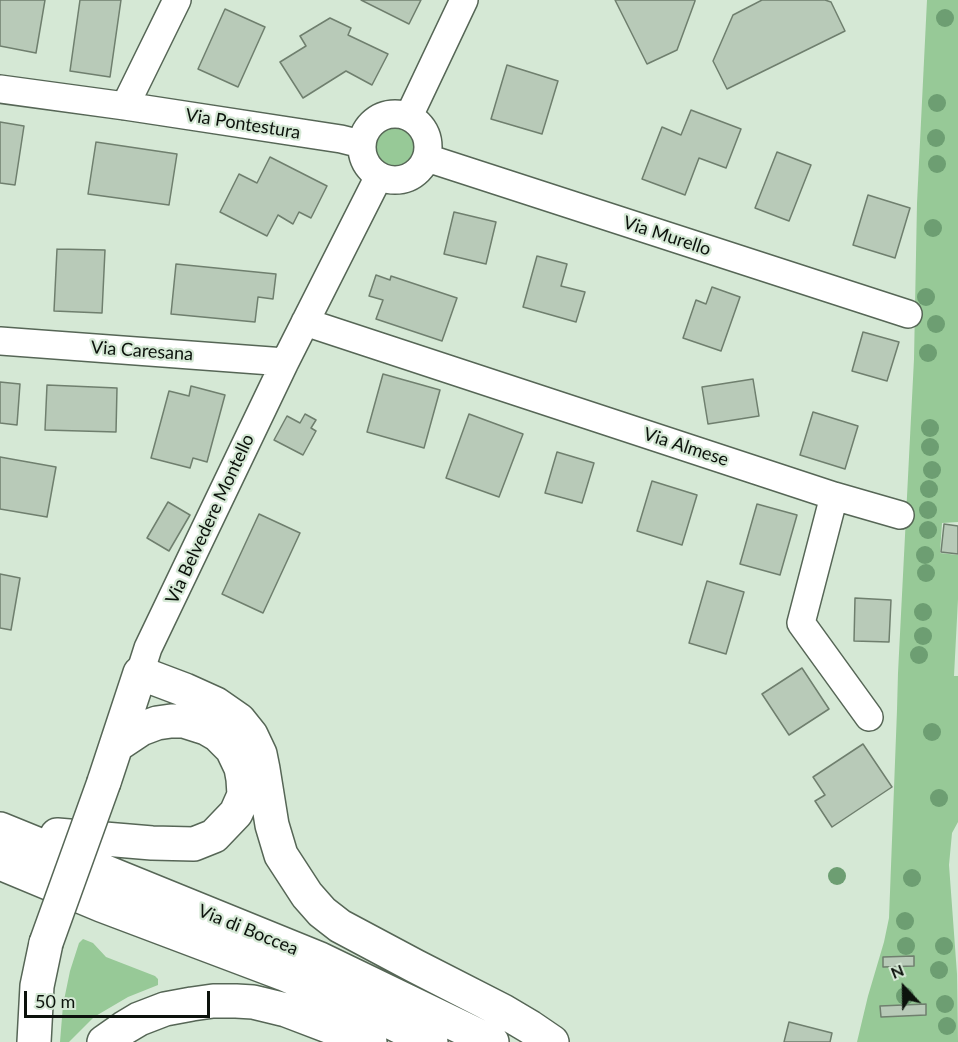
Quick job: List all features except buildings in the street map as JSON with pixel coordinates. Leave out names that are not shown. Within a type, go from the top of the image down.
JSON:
[{"type":"street","points":[[125,106],[177,0]]},
{"type":"street","points":[[409,116],[464,0]]},
{"type":"street","name":"Via Pontestura","points":[[0,89],[125,106],[361,144]]},
{"type":"street","points":[[399,113],[409,116],[417,122],[428,138],[427,158],[421,168],[402,180],[390,180],[379,176],[371,171],[362,154],[361,144],[364,134],[370,124],[388,114],[399,113]]},
{"type":"street","name":"Via Murello","points":[[427,158],[908,314]]},
{"type":"street","name":"Via Belvedere Montello","points":[[34,1042],[37,986],[46,943],[117,745],[148,648],[285,362],[379,176]]},
{"type":"street","name":"Via Almese","points":[[305,322],[834,496],[900,515]]},
{"type":"street","name":"Via Caresana","points":[[0,341],[285,362]]},
{"type":"street","points":[[834,496],[801,623],[869,717]]},
{"type":"street","points":[[140,673],[216,704],[246,727],[260,754],[272,825],[281,855],[307,895],[322,912],[340,926],[503,1011],[552,1042]]},
{"type":"street","points":[[2,830],[152,843],[194,844],[214,836],[236,813],[244,795],[241,768],[232,749],[218,735],[206,728],[184,721],[157,723],[141,729],[117,745]]},
{"type":"street","name":"Via di Boccea","points":[[2,830],[320,959],[492,1042]]},
{"type":"street","name":"Via di Boccea","points":[[0,863],[101,905],[284,974],[431,1042]]},
{"type":"street","points":[[104,1042],[124,1028],[153,1013],[192,1004],[224,1001],[253,1002],[286,1010],[370,1042]]},
{"type":"green space","points":[[927,0],[958,0],[958,522],[942,523],[940,553],[958,555],[954,676],[958,676],[958,822],[952,833],[949,865],[957,974],[958,1042],[857,1042],[889,918],[898,673],[914,359],[917,203]]},
{"type":"green space","points":[[395,125],[410,132],[417,147],[410,162],[395,169],[380,162],[373,147],[380,132]]},
{"type":"green space","points":[[83,939],[93,943],[106,957],[155,976],[158,979],[158,985],[128,997],[94,1017],[69,1042],[60,1042],[63,1005],[70,971],[79,943]]}]
